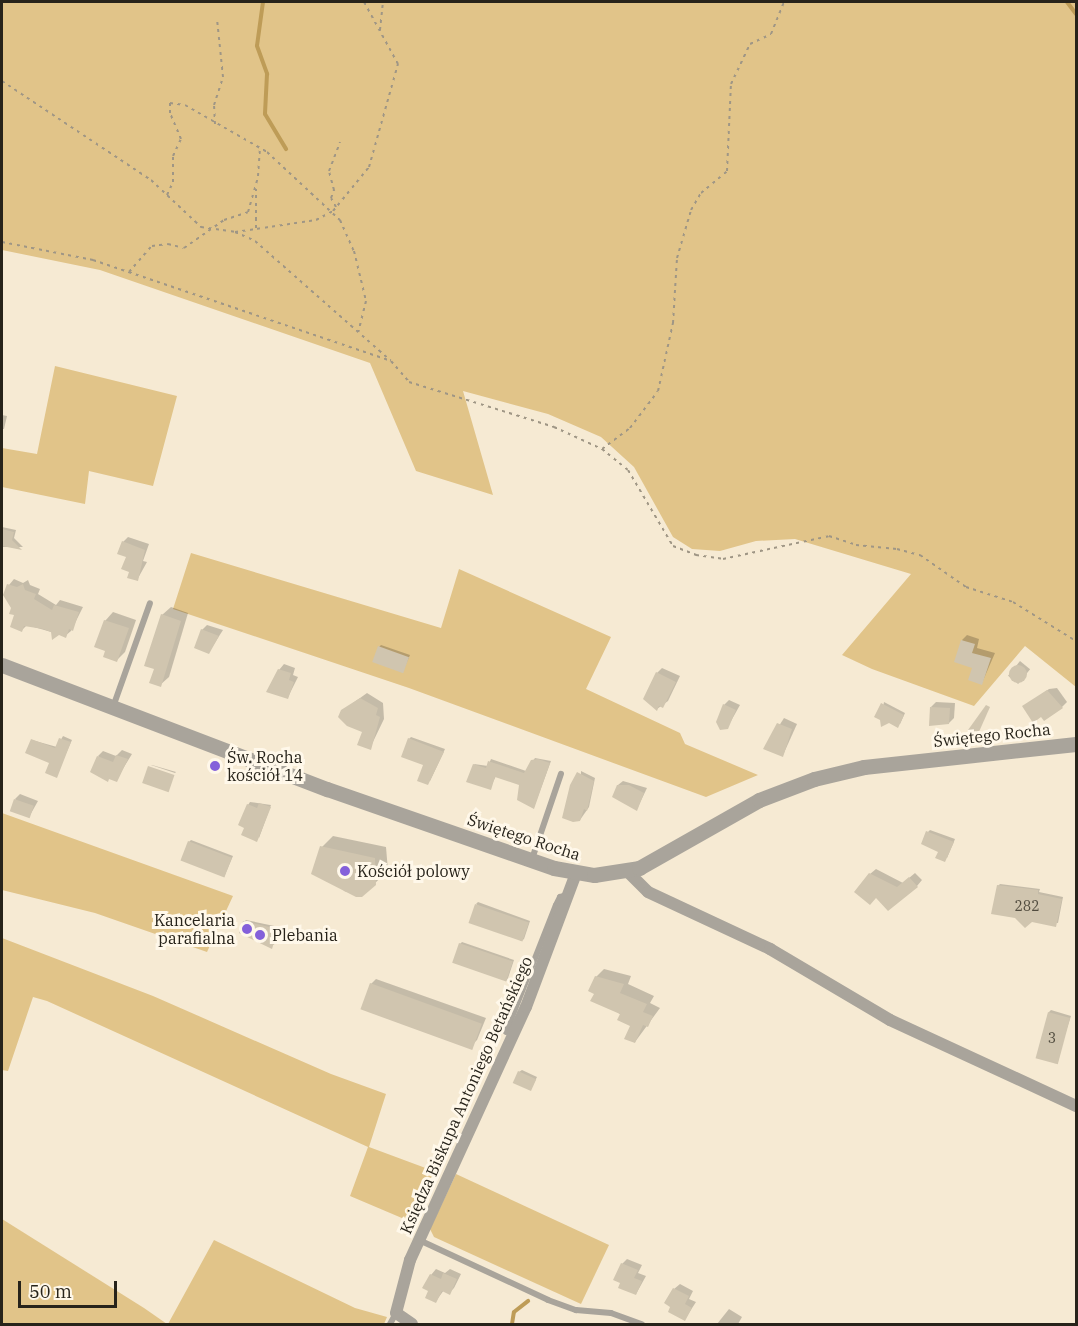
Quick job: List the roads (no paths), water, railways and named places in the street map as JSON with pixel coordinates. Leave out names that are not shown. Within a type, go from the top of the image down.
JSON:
[{"type":"street","name":"Świętego Rocha","points":[[2,665],[274,770],[531,860],[576,873],[628,872],[657,860],[749,805],[814,778],[864,767],[1077,744]]},
{"type":"street","points":[[628,872],[648,892],[770,949],[890,1020],[1077,1106]]},
{"type":"street","name":"Księdza Biskupa Antoniego Betańskiego","points":[[396,1313],[403,1281],[419,1240],[526,1007],[576,873]]},
{"type":"street","points":[[396,1313],[412,1324]]},
{"type":"lane","points":[[113,708],[150,603]]},
{"type":"lane","points":[[531,860],[561,774]]},
{"type":"lane","points":[[506,1032],[556,905],[560,897],[569,894]]},
{"type":"lane","points":[[419,1240],[548,1300],[576,1310],[611,1313],[642,1324]]},
{"type":"lane","points":[[390,1324],[396,1313]]},
{"type":"waterway","points":[[263,2],[257,46],[267,74],[265,114],[286,149]]},
{"type":"waterway","points":[[1067,2],[1076,14]]},
{"type":"waterway","points":[[512,1324],[514,1312],[528,1301]]},
{"type":"place","name":"Św. Rocha kościół 14","points":[[215,766]]},
{"type":"place","name":"Kościół polowy","points":[[345,871]]},
{"type":"place","name":"Kancelaria parafialna","points":[[247,929]]},
{"type":"place","name":"Plebania","points":[[260,935]]}]
